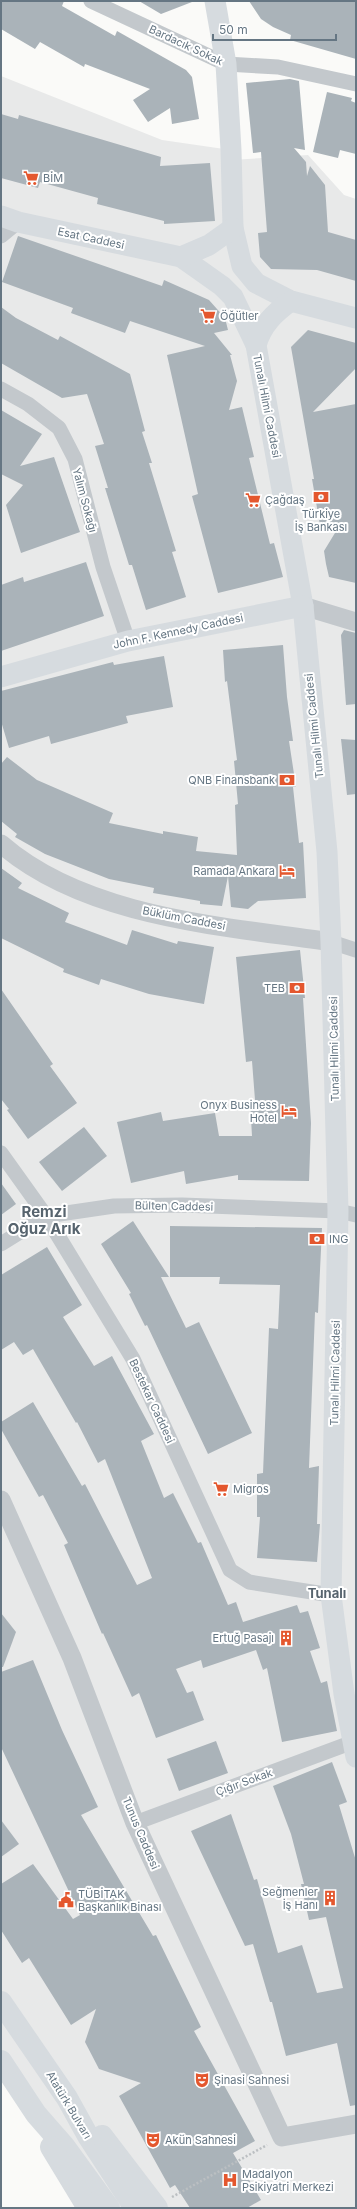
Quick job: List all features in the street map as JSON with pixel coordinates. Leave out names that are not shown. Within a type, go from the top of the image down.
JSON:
[{"type":"main road","points":[[215,1],[226,64],[231,150],[233,228],[238,256],[247,275],[256,283],[291,301],[356,318]]},
{"type":"main road","name":"Esat Caddesi","points":[[9,219],[181,257]]},
{"type":"main road","points":[[181,257],[209,245],[233,228]]},
{"type":"main road","name":"Tunalı Hilmi Caddesi","points":[[181,257],[222,286],[233,298],[256,345],[303,606],[327,852],[347,1213],[331,1595],[354,1750]]},
{"type":"main road","points":[[256,345],[260,332],[269,319],[291,301]]},
{"type":"main road","name":"John F. Kennedy Caddesi","points":[[1,677],[128,641],[303,606]]},
{"type":"main road","name":"Atatürk Bulvarı","points":[[1,2002],[67,2098],[88,2136],[149,2207]]},
{"type":"main road","points":[[1,2061],[36,2114],[64,2146],[109,2208]]},
{"type":"main road","points":[[36,2114],[53,2152],[88,2208]]},
{"type":"street","name":"Bardacık Sokak","points":[[91,1],[226,64],[278,67],[356,84]]},
{"type":"street","points":[[1,236],[9,219]]},
{"type":"street","name":"Yalım Sokağı","points":[[1,389],[28,404],[59,428],[75,459],[103,567],[128,641]]},
{"type":"street","name":"John F. Kennedy Caddesi","points":[[303,606],[356,622]]},
{"type":"street","name":"Büklüm Caddesi","points":[[1,844],[59,883],[158,915],[331,942],[356,950]]},
{"type":"street","name":"Bestekar Caddesi","points":[[1,1153],[46,1216],[133,1360],[230,1570],[249,1582],[331,1595]]},
{"type":"street","name":"Bülten Caddesi","points":[[1,1244],[46,1216],[114,1206],[182,1205],[347,1213]]},
{"type":"street","name":"Tunus Caddesi","points":[[1,1500],[72,1658],[135,1823],[282,2137],[356,2124]]},
{"type":"street","name":"Çığır Sokak","points":[[135,1823],[354,1750]]},
{"type":"path","points":[[149,2207],[250,2154]]},
{"type":"shaded area","points":[[1,76],[162,140],[231,150],[231,160],[308,155],[344,195],[356,199],[356,2208],[88,2208],[1,2061]]},
{"type":"building","points":[[1,1],[64,1],[62,6],[115,36],[117,31],[186,70],[192,77],[199,119],[172,124],[170,108],[148,122],[133,100],[150,89],[85,64],[84,67],[40,42],[35,49],[1,29]]},
{"type":"building","points":[[139,1],[192,1],[192,2],[161,14]]},
{"type":"building","points":[[249,1],[356,1],[356,59],[290,40],[291,35],[273,27],[261,19]]},
{"type":"building","points":[[290,79],[299,81],[305,150],[294,148],[306,162],[307,176],[310,166],[325,185],[328,232],[356,240],[356,281],[317,270],[271,269],[260,257],[258,233],[267,232],[261,152],[253,153],[246,83]]},
{"type":"building","points":[[327,92],[352,98],[351,101],[356,103],[356,154],[340,150],[338,158],[313,152]]},
{"type":"building","points":[[1,114],[18,119],[19,115],[161,157],[160,166],[210,163],[215,221],[164,224],[164,221],[97,204],[98,198],[40,182],[38,188],[1,178]]},
{"type":"building","points":[[18,236],[162,286],[164,280],[209,300],[225,318],[228,330],[214,333],[232,355],[230,355],[237,381],[229,410],[242,407],[254,457],[249,458],[270,544],[274,543],[283,577],[218,593],[192,496],[198,494],[167,355],[205,346],[130,321],[125,333],[71,313],[73,308],[2,282]]},
{"type":"building","points":[[1,307],[16,318],[58,340],[60,336],[130,374],[145,431],[142,432],[152,463],[149,463],[176,551],[172,552],[186,597],[146,610],[132,565],[129,565],[105,488],[108,488],[95,446],[104,444],[87,394],[62,398],[1,363]]},
{"type":"building","points":[[308,330],[356,343],[356,368],[313,412],[356,404],[356,583],[329,577],[326,564],[324,551],[338,528],[321,531],[312,479],[314,479],[291,347]]},
{"type":"building","points":[[1,410],[42,434],[20,466],[54,457],[80,532],[21,553],[6,505],[23,485],[1,474]]},
{"type":"building","points":[[86,562],[104,616],[1,651],[1,585],[23,577],[24,582]]},
{"type":"building","points":[[344,630],[356,633],[356,704],[346,705],[341,635]]},
{"type":"building","points":[[283,645],[287,697],[293,741],[289,741],[296,787],[293,787],[299,843],[303,842],[306,898],[258,901],[248,909],[231,907],[228,876],[222,906],[200,904],[200,901],[153,893],[154,888],[109,879],[45,854],[15,837],[17,834],[1,821],[1,764],[7,757],[37,780],[113,813],[109,823],[163,834],[163,831],[198,837],[196,851],[237,855],[235,805],[238,804],[234,761],[237,760],[227,681],[225,682],[223,650]]},
{"type":"building","points":[[164,656],[173,707],[126,716],[128,723],[51,744],[49,736],[9,748],[1,721],[1,691],[113,662],[114,665]]},
{"type":"building","points":[[341,739],[356,740],[356,794],[347,795]]},
{"type":"building","points":[[1,868],[22,883],[18,888],[69,913],[65,922],[127,945],[132,930],[177,944],[178,941],[214,947],[204,1004],[149,994],[101,979],[99,985],[63,972],[64,969],[1,938]]},
{"type":"building","points":[[300,950],[305,998],[303,998],[311,1123],[309,1181],[238,1180],[238,1175],[186,1184],[184,1171],[131,1183],[117,1122],[161,1112],[163,1121],[215,1113],[219,1136],[252,1136],[250,1101],[255,1100],[252,1061],[246,1062],[236,957]]},
{"type":"building","points":[[1,989],[53,1064],[50,1066],[77,1103],[28,1139],[1,1099]]},
{"type":"building","points":[[84,1127],[107,1156],[62,1191],[39,1162]]},
{"type":"building","points":[[1,1183],[16,1204],[1,1215]]},
{"type":"building","points":[[133,1221],[169,1277],[161,1277],[186,1328],[199,1322],[252,1433],[208,1454],[147,1325],[145,1326],[129,1294],[131,1293],[101,1244]]},
{"type":"building","points":[[170,1226],[322,1228],[318,1313],[315,1312],[309,1468],[319,1466],[317,1524],[320,1524],[317,1562],[257,1558],[260,1517],[257,1517],[257,1474],[263,1473],[269,1328],[278,1329],[280,1285],[219,1284],[220,1277],[170,1277]]},
{"type":"building","points":[[47,1247],[82,1305],[63,1317],[94,1366],[112,1356],[154,1434],[141,1441],[164,1498],[173,1493],[198,1543],[201,1542],[228,1605],[236,1602],[243,1622],[297,1605],[300,1613],[308,1611],[320,1648],[310,1651],[321,1683],[327,1681],[337,1731],[282,1742],[267,1668],[263,1670],[256,1650],[203,1668],[201,1660],[176,1669],[187,1693],[193,1691],[204,1720],[156,1738],[139,1693],[132,1697],[103,1633],[102,1634],[64,1545],[68,1543],[43,1495],[39,1497],[1,1429],[1,1422],[33,1402],[82,1486],[85,1484],[137,1585],[152,1578],[105,1459],[98,1463],[77,1422],[76,1423],[33,1349],[23,1355],[14,1342],[1,1350],[1,1275]]},
{"type":"building","points":[[1,1613],[16,1632],[3,1667],[1,1667]]},
{"type":"building","points":[[33,1660],[62,1730],[98,1807],[81,1815],[153,1936],[156,1935],[201,2027],[194,2031],[255,2141],[233,2153],[261,2200],[247,2208],[190,2208],[175,2185],[170,2188],[119,2096],[141,2083],[99,2069],[85,2042],[96,2009],[71,2025],[29,1958],[22,1963],[1,1930],[1,1884],[33,1864],[73,1919],[80,1915],[1,1747],[1,1672]]},
{"type":"building","points":[[216,1741],[228,1773],[179,1791],[167,1759]]},
{"type":"building","points":[[332,1762],[347,1802],[339,1805],[356,1861],[356,2105],[350,2106],[337,2043],[286,2056],[272,2002],[270,2002],[253,1944],[245,1946],[191,1831],[231,1814],[254,1880],[257,1879],[278,1953],[302,1945],[317,1993],[343,1988],[326,1917],[309,1920],[301,1884],[304,1884],[291,1834],[273,1786]]},
{"type":"building","points":[[1,1820],[19,1844],[1,1857]]},
{"type":"place","name":"BİM","points":[[31,178]]},
{"type":"place","name":"Öğütler","points":[[208,316]]},
{"type":"place","name":"Türkiye İş Bankası","points":[[321,497]]},
{"type":"place","name":"Çağdaş","points":[[253,500]]},
{"type":"place","name":"QNB Finansbank","points":[[287,780]]},
{"type":"place","name":"Ramada Ankara","points":[[287,871]]},
{"type":"place","name":"TEB","points":[[297,988]]},
{"type":"place","name":"Onyx Business Hotel","points":[[289,1111]]},
{"type":"place","name":"ING","points":[[317,1239]]},
{"type":"place","name":"Migros","points":[[221,1489]]},
{"type":"place","name":"Ertuğ Pasajı","points":[[286,1638]]},
{"type":"place","name":"Seğmenler İş Hanı","points":[[330,1898]]},
{"type":"place","name":"TÜBİTAK Başkanlık Binası","points":[[66,1900]]},
{"type":"place","name":"Şinasi Sahnesi","points":[[202,2080]]},
{"type":"place","name":"Akün Sahnesi","points":[[153,2140]]},
{"type":"place","name":"Madalyon Psikiyatri Merkezi","points":[[230,2180]]},
{"type":"district","name":"Remzi Oğuz Arık","points":[[44,1220]]},
{"type":"district","name":"Tunalı","points":[[327,1593]]}]
